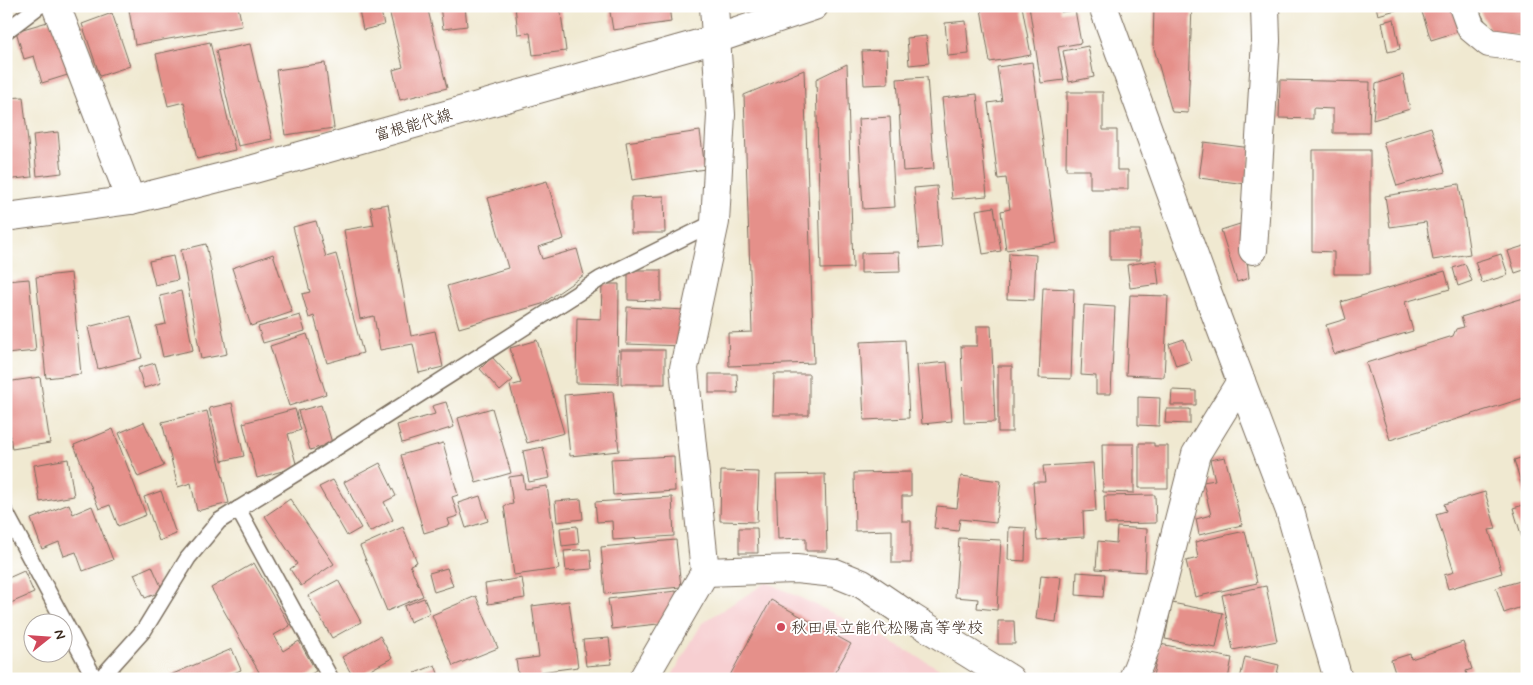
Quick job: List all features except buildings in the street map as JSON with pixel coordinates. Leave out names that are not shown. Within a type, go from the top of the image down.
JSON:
[{"type":"street","points":[[56,6],[131,200]]},
{"type":"street","points":[[643,679],[705,572],[684,368],[715,222],[721,116],[714,6]]},
{"type":"street","name":"富根能代線","points":[[6,217],[131,200],[254,169],[716,39],[814,6]]},
{"type":"street","points":[[1104,6],[1205,286],[1290,511],[1338,679]]},
{"type":"street","points":[[1253,250],[1266,41],[1265,6]]},
{"type":"street","points":[[1463,6],[1471,28],[1489,43],[1527,48]]},
{"type":"street","points":[[1133,679],[1148,640],[1196,454],[1241,382]]},
{"type":"street","points":[[705,572],[796,569],[835,573],[862,584],[912,618],[1010,679]]},
{"type":"lane","points":[[6,31],[39,6]]},
{"type":"lane","points":[[100,679],[144,630],[188,558],[219,521],[315,462],[600,278],[715,222]]},
{"type":"lane","points":[[238,509],[331,679]]},
{"type":"lane","points":[[6,513],[95,679]]},
{"type":"shaded area","name":"秋田県立能代松陽高等学校","points":[[767,582],[871,631],[958,679],[670,679],[702,623]]},
{"type":"place","name":"秋田県立能代松陽高等学校","points":[[781,627]]}]
